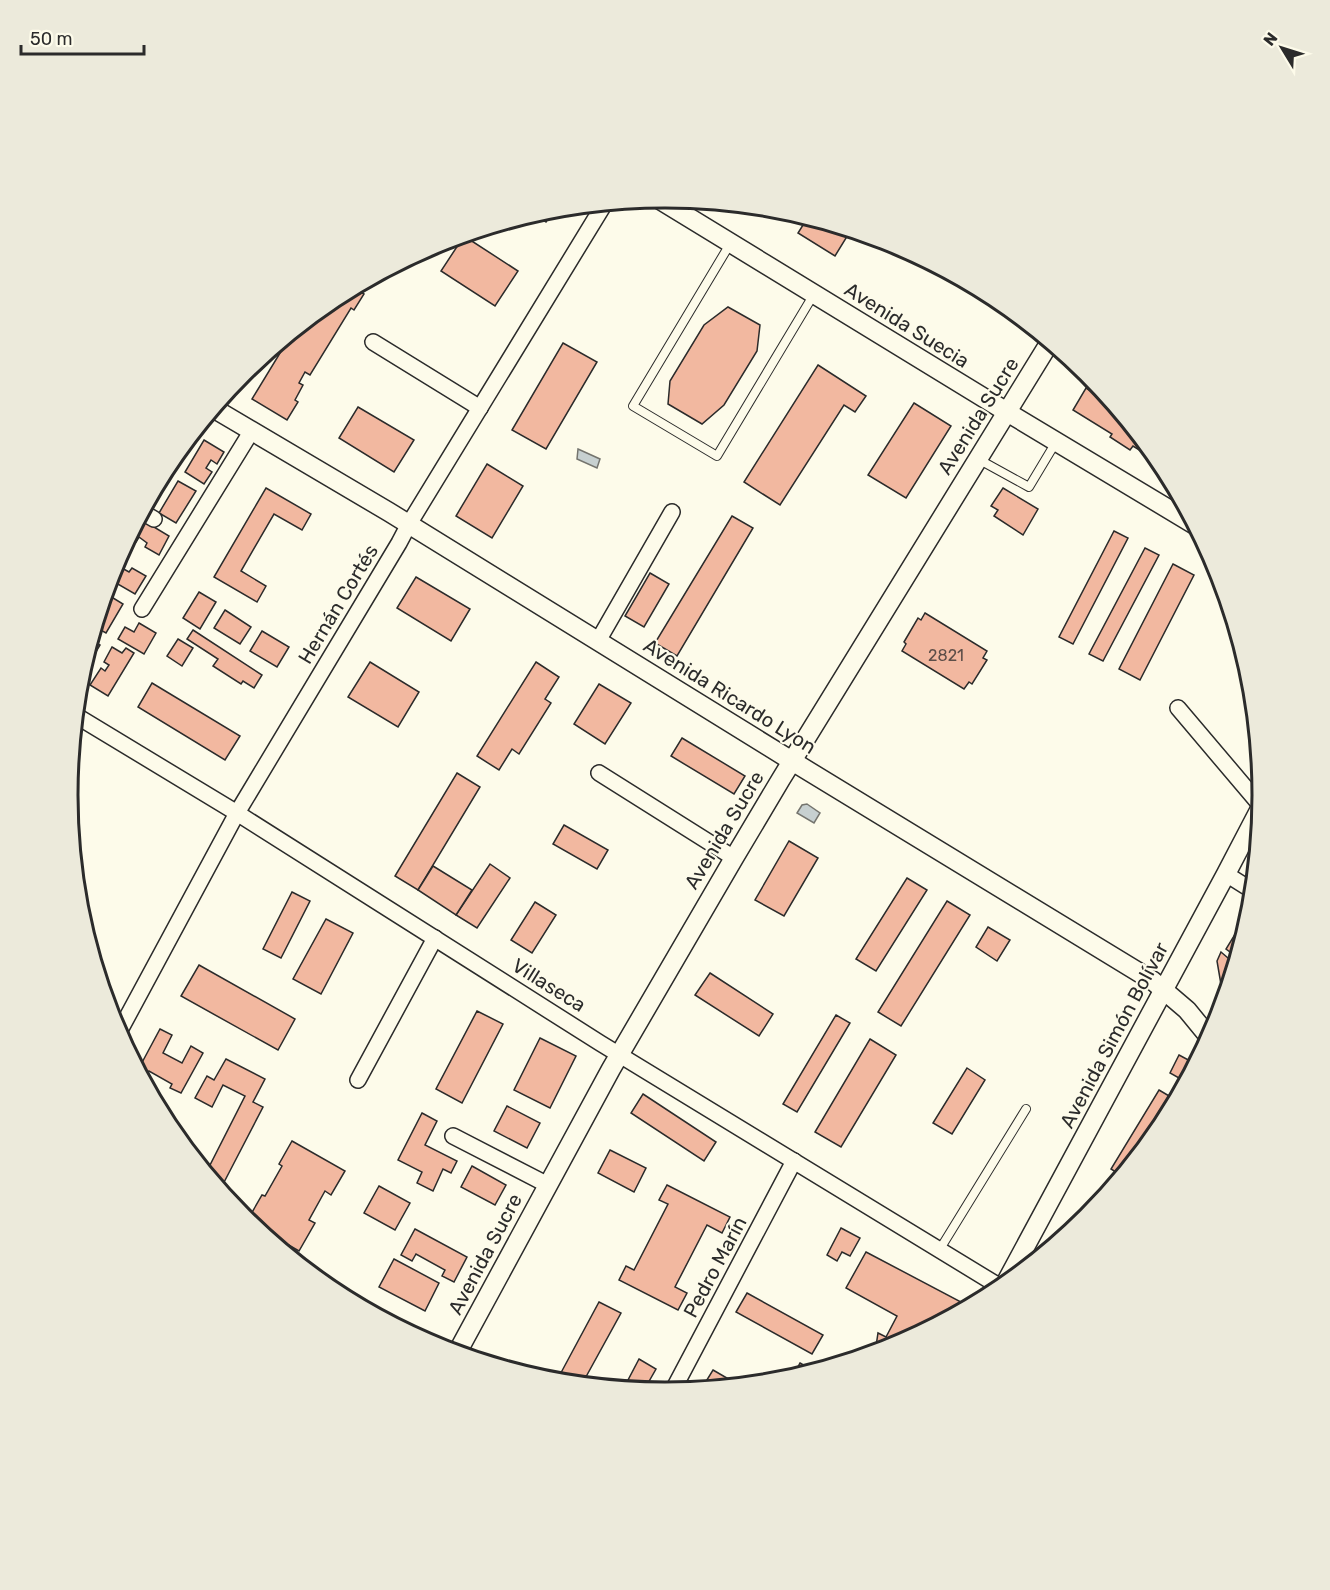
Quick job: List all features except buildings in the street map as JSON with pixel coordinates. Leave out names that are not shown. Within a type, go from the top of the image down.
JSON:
[{"type":"street","name":"Avenida Suecia","points":[[674,208],[1181,517]]},
{"type":"street","name":"Hernán Cortés","points":[[124,1023],[237,813],[399,543],[408,524],[600,212]]},
{"type":"street","points":[[374,342],[480,408]]},
{"type":"street","name":"Avenida Sucre","points":[[461,1345],[619,1054],[792,761],[1046,349]]},
{"type":"street","name":"Avenida Ricardo Lyon","points":[[220,413],[408,524],[1153,981],[1187,1010],[1203,1029]]},
{"type":"street","points":[[142,609],[251,432]]},
{"type":"street","points":[[598,641],[672,512]]},
{"type":"street","points":[[1178,708],[1252,794]]},
{"type":"street","name":"Villaseca","points":[[83,720],[237,813],[619,1054],[993,1281]]},
{"type":"street","points":[[599,773],[734,858]]},
{"type":"street","name":"Avenida Simón Bolívar","points":[[1014,1267],[1251,824]]},
{"type":"street","points":[[1226,874],[1245,886]]},
{"type":"street","points":[[358,1080],[435,938]]},
{"type":"street","points":[[453,1136],[548,1185]]},
{"type":"street","name":"Pedro Marín","points":[[677,1382],[794,1161]]},
{"type":"lane","points":[[731,243],[633,406],[717,456],[814,294]]},
{"type":"lane","points":[[978,459],[1029,487],[1056,442]]},
{"type":"lane","points":[[940,1249],[1026,1109]]},
{"type":"shaded area","points":[[578,449],[600,459],[597,468],[577,459]]},
{"type":"shaded area","points":[[807,804],[820,813],[814,823],[797,813],[802,805]]}]
